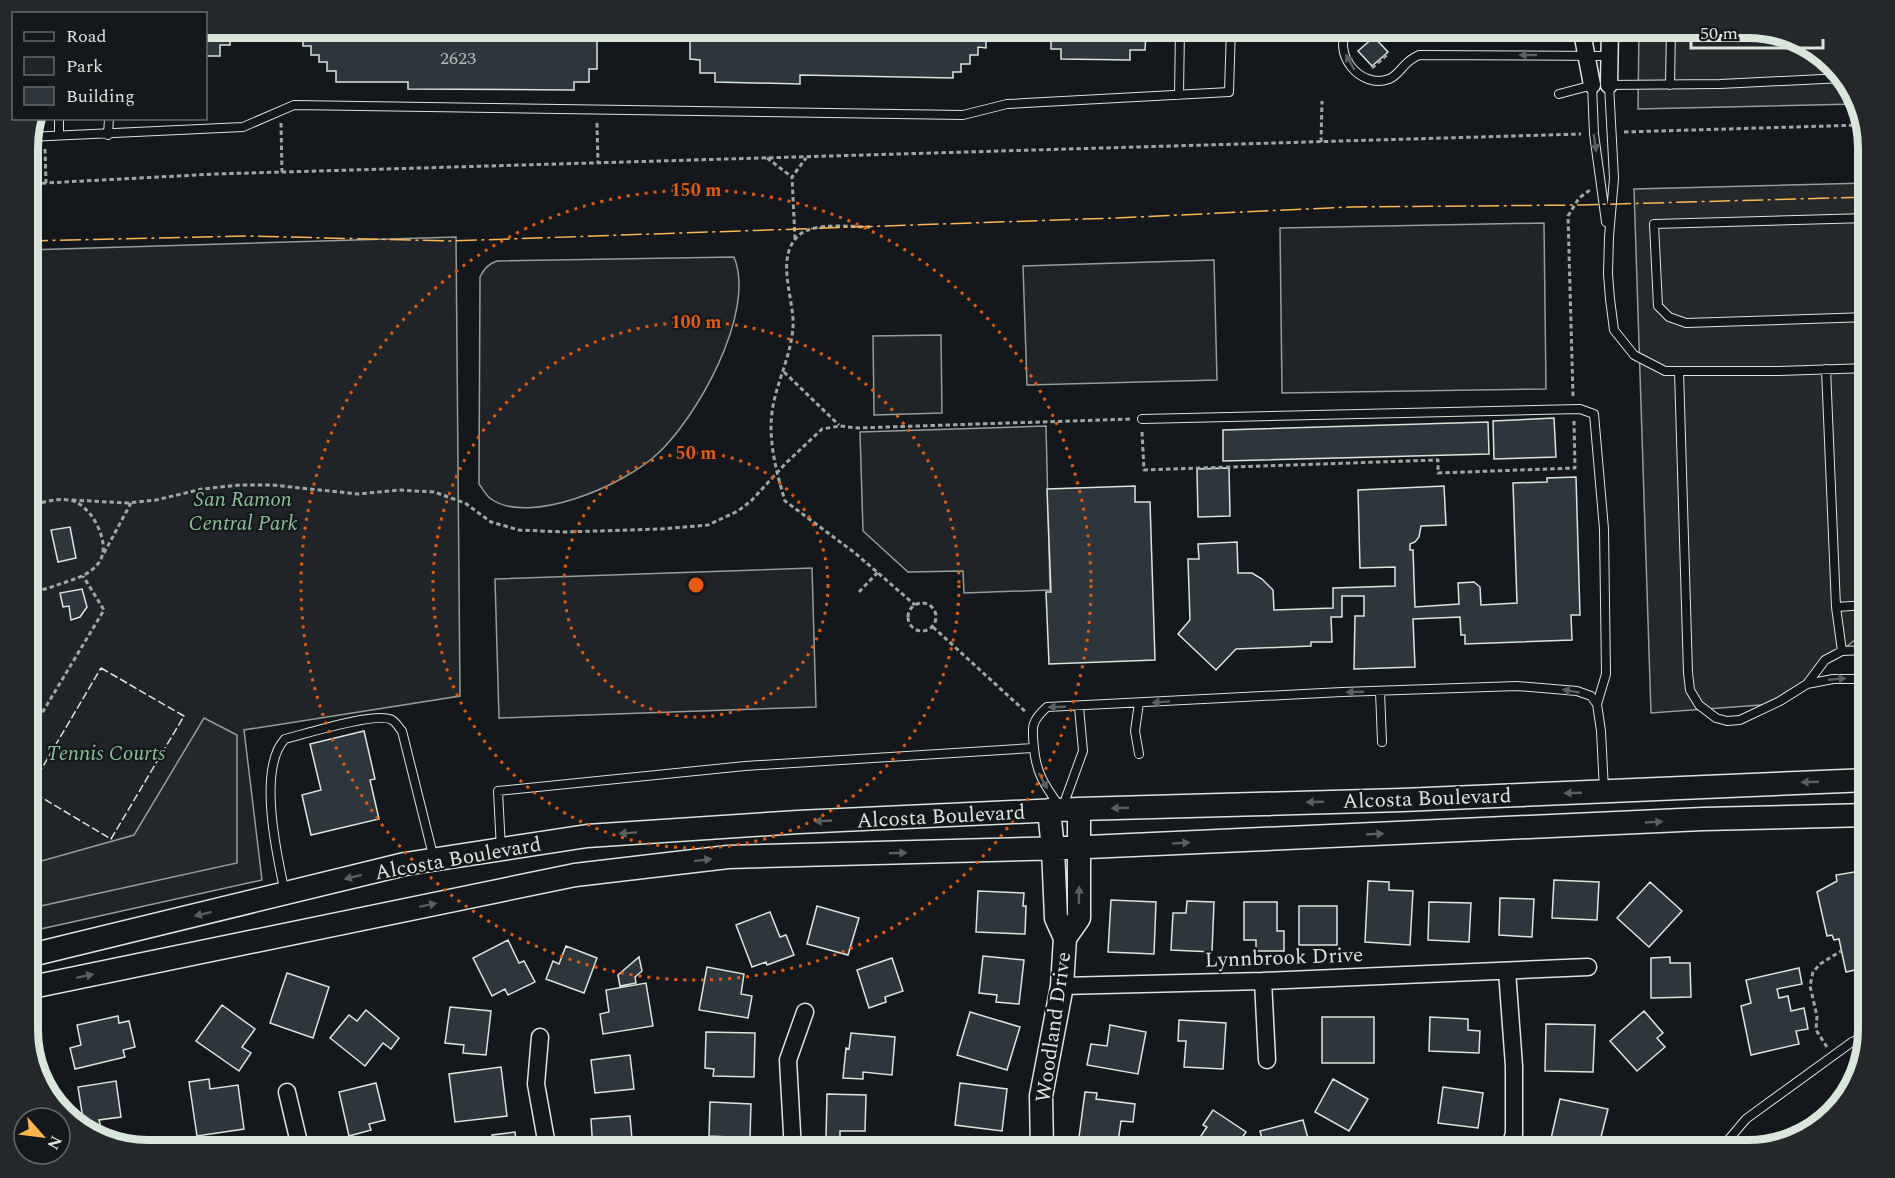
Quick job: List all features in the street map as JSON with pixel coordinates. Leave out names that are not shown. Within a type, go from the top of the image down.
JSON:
[{"type":"main road","name":"Alcosta Boulevard","points":[[38,953],[405,864],[587,836],[786,823],[1064,810],[1401,800],[1858,780]]},
{"type":"main road","name":"Woodland Drive","points":[[1064,810],[1080,848],[1079,918],[1065,938]]},
{"type":"main road","name":"Woodland Drive","points":[[1042,1140],[1041,1096],[1062,986],[1065,938],[1056,918],[1053,849],[1064,810]]},
{"type":"main road","name":"Alcosta Boulevard","points":[[38,986],[575,876],[728,857],[1053,849],[1690,820],[1858,815]]},
{"type":"street","points":[[1583,38],[1592,85]]},
{"type":"street","points":[[1610,38],[1610,85]]},
{"type":"street","name":"Lynnbrook Drive","points":[[1062,986],[1263,981],[1588,967]]},
{"type":"street","points":[[1507,971],[1514,1066],[1514,1134],[1512,1140]]},
{"type":"street","points":[[1263,981],[1267,1060]]},
{"type":"street","points":[[792,1140],[788,1060],[805,1012]]},
{"type":"street","points":[[540,1037],[536,1084],[546,1140]]},
{"type":"street","points":[[287,1092],[298,1140]]},
{"type":"lane","points":[[1179,94],[1180,38]]},
{"type":"lane","points":[[38,137],[59,134],[108,135],[243,127],[294,105],[963,115],[1007,104],[1229,92],[1231,38]]},
{"type":"lane","points":[[1344,38],[1343,48],[1347,63],[1362,77],[1376,81],[1390,78],[1407,62],[1419,55],[1610,56]]},
{"type":"lane","points":[[1670,85],[1671,38]]},
{"type":"lane","points":[[1559,94],[1592,85],[1670,85],[1833,78]]},
{"type":"lane","points":[[1592,85],[1594,134],[1609,237]]},
{"type":"lane","points":[[1610,85],[1614,178],[1608,274],[1614,330],[1634,355],[1665,371],[1857,368]]},
{"type":"lane","points":[[59,120],[59,134]]},
{"type":"lane","points":[[108,135],[109,120]]},
{"type":"lane","points":[[1857,218],[1653,224],[1658,306],[1669,317],[1686,323],[1857,317]]},
{"type":"lane","points":[[1826,369],[1836,607],[1842,651]]},
{"type":"lane","points":[[1679,371],[1690,690],[1699,705],[1716,718],[1726,721],[1740,720],[1780,701],[1807,684],[1825,660],[1842,651],[1858,650]]},
{"type":"lane","points":[[1142,419],[1580,409],[1594,414],[1604,530],[1606,674],[1598,704],[1604,791]]},
{"type":"lane","points":[[1836,607],[1858,606]]},
{"type":"lane","points":[[1807,684],[1833,679],[1858,679]]},
{"type":"lane","points":[[1064,810],[1045,786],[1035,764],[1031,730],[1038,715],[1047,707],[1517,686],[1578,692],[1591,696],[1598,704]]},
{"type":"lane","points":[[1380,691],[1382,742]]},
{"type":"lane","points":[[1139,703],[1135,731],[1139,754]]},
{"type":"lane","points":[[1064,810],[1083,751],[1078,707]]},
{"type":"lane","points":[[285,894],[272,820],[272,769],[278,747],[285,739],[365,719],[380,717],[393,720],[402,731],[435,860]]},
{"type":"lane","points":[[501,849],[498,791],[745,766],[1034,748]]},
{"type":"lane","points":[[1728,1140],[1746,1119],[1857,1040]]},
{"type":"path","points":[[1370,70],[1389,53]]},
{"type":"path","points":[[1321,142],[1322,101]]},
{"type":"path","points":[[596,109],[598,163]]},
{"type":"path","points":[[281,110],[282,172]]},
{"type":"path","points":[[1612,132],[1855,125]]},
{"type":"path","points":[[38,183],[282,172],[1594,134]]},
{"type":"path","points":[[45,137],[46,183]]},
{"type":"path","points":[[795,241],[792,177],[807,157]]},
{"type":"path","points":[[767,158],[792,177]]},
{"type":"path","points":[[870,227],[828,226],[808,229],[798,236],[790,247],[787,259],[787,279],[794,322],[784,372],[773,407],[772,428],[777,473],[785,501],[855,553],[915,605]]},
{"type":"path","points":[[784,372],[840,426]]},
{"type":"path","points":[[38,504],[59,499],[131,503],[156,500],[202,489],[240,485],[272,485],[358,494],[399,490],[434,492],[465,503],[491,522],[519,530],[564,532],[708,525],[723,519],[751,501],[822,429],[840,426],[858,428]]},
{"type":"path","points":[[72,500],[84,508],[96,522],[103,536],[103,552],[98,565]]},
{"type":"path","points":[[38,593],[40,590],[83,576],[98,565],[131,503]]},
{"type":"path","points":[[859,592],[878,572]]},
{"type":"path","points":[[38,720],[104,610],[83,576]]},
{"type":"path","points":[[926,603],[934,609],[937,618],[933,627],[921,632],[913,628],[908,616],[915,605],[926,603]]},
{"type":"path","points":[[933,627],[1035,721]]},
{"type":"path","points":[[1820,1037],[1816,1030],[1817,1016],[1810,986],[1813,972],[1820,964],[1841,951]]},
{"type":"green space","points":[[1544,223],[1546,389],[1282,393],[1280,228]]},
{"type":"green space","name":"San Ramon Central Park","points":[[456,237],[460,696],[244,730],[262,880],[38,930],[38,250]]},
{"type":"green space","points":[[734,257],[739,280],[737,306],[730,335],[704,392],[688,417],[655,456],[621,479],[576,498],[552,505],[529,508],[508,506],[488,496],[479,484],[480,277],[487,267],[497,261]]},
{"type":"green space","points":[[1214,260],[1217,380],[1027,385],[1023,266]]},
{"type":"green space","points":[[941,335],[942,413],[874,415],[873,336]]},
{"type":"green space","points":[[1046,426],[1050,590],[964,593],[963,571],[908,572],[863,531],[860,432]]},
{"type":"green space","points":[[812,568],[816,707],[499,718],[495,579]]},
{"type":"shaded area","points":[[1639,38],[1762,38],[1776,41],[1814,60],[1835,81],[1848,104],[1638,109]]},
{"type":"shaded area","points":[[1857,183],[1858,640],[1775,704],[1651,713],[1634,189]]},
{"type":"shaded area","points":[[204,718],[237,735],[237,863],[38,907],[38,862],[134,835]]},
{"type":"building","points":[[207,38],[230,38],[230,45],[220,45],[220,56],[207,56]]},
{"type":"building","points":[[303,38],[597,38],[597,69],[589,69],[589,82],[574,82],[574,90],[408,89],[408,82],[336,82],[336,71],[327,71],[327,62],[319,62],[319,55],[311,55],[311,46],[303,46]]},
{"type":"building","points":[[690,38],[986,38],[986,48],[978,47],[978,55],[970,55],[970,64],[961,64],[961,72],[953,72],[953,78],[800,75],[800,84],[715,82],[715,73],[700,73],[700,60],[690,59]]},
{"type":"building","points":[[1043,38],[1146,38],[1145,50],[1130,50],[1130,60],[1061,59],[1061,49],[1051,49],[1051,40],[1043,40]]},
{"type":"building","points":[[1375,38],[1388,52],[1372,66],[1358,51]]},
{"type":"building","points":[[1554,418],[1556,457],[1494,459],[1493,421]]},
{"type":"building","points":[[1488,422],[1489,454],[1223,461],[1223,430]]},
{"type":"building","points":[[1229,468],[1230,516],[1198,517],[1197,469]]},
{"type":"building","points":[[1576,477],[1580,615],[1571,615],[1572,640],[1465,644],[1465,635],[1461,635],[1460,617],[1413,619],[1415,667],[1354,669],[1355,616],[1364,616],[1364,596],[1342,596],[1342,617],[1331,617],[1332,642],[1311,642],[1311,646],[1236,649],[1216,670],[1178,634],[1190,620],[1188,559],[1199,559],[1198,544],[1237,542],[1238,573],[1252,573],[1273,590],[1274,610],[1333,608],[1333,588],[1395,586],[1395,567],[1360,568],[1358,490],[1444,486],[1446,525],[1421,526],[1419,537],[1410,544],[1410,550],[1413,550],[1415,607],[1459,604],[1458,583],[1474,582],[1480,587],[1481,605],[1517,603],[1513,483],[1547,482],[1547,478]]},
{"type":"building","points":[[1135,486],[1135,502],[1150,502],[1155,660],[1049,664],[1046,592],[1051,592],[1047,489]]},
{"type":"building","points":[[70,527],[76,558],[58,562],[51,530]]},
{"type":"building","points":[[82,589],[87,607],[80,617],[71,620],[69,606],[63,607],[60,593]]},
{"type":"building","points":[[364,731],[375,779],[370,780],[379,819],[311,835],[302,795],[321,790],[310,744]]},
{"type":"building","points":[[1858,871],[1858,969],[1846,972],[1839,939],[1834,940],[1832,935],[1827,936],[1817,892],[1837,881],[1836,875]]},
{"type":"building","points":[[1554,880],[1599,882],[1597,920],[1552,918]]},
{"type":"building","points":[[1368,881],[1389,882],[1389,890],[1413,891],[1410,945],[1365,942]]},
{"type":"building","points":[[1650,882],[1682,911],[1649,947],[1617,918]]},
{"type":"building","points":[[978,891],[1024,893],[1025,934],[976,932]]},
{"type":"building","points":[[1500,898],[1534,899],[1532,937],[1499,935]]},
{"type":"building","points":[[1111,900],[1156,902],[1154,954],[1108,952]]},
{"type":"building","points":[[1187,901],[1214,902],[1212,952],[1171,950],[1173,913],[1186,913]]},
{"type":"building","points":[[1244,902],[1277,902],[1277,931],[1284,931],[1284,951],[1256,951],[1256,940],[1244,940]]},
{"type":"building","points":[[1429,902],[1471,903],[1469,942],[1428,940]]},
{"type":"building","points":[[817,906],[859,918],[848,955],[807,944]]},
{"type":"building","points":[[1299,906],[1337,906],[1337,945],[1299,945]]},
{"type":"building","points":[[770,912],[780,937],[786,935],[794,955],[767,965],[766,962],[752,967],[736,925]]},
{"type":"building","points":[[508,940],[519,963],[524,961],[535,982],[508,995],[505,989],[492,996],[473,958]]},
{"type":"building","points":[[566,946],[597,958],[584,993],[546,979],[553,961],[559,964]]},
{"type":"building","points":[[983,956],[1024,960],[1019,1004],[996,1002],[997,995],[979,993]]},
{"type":"building","points":[[639,957],[642,971],[635,977],[636,983],[620,986],[618,975]]},
{"type":"building","points":[[1670,957],[1670,963],[1690,963],[1691,997],[1651,998],[1651,958]]},
{"type":"building","points":[[892,958],[903,991],[885,997],[886,1002],[869,1008],[857,970]]},
{"type":"building","points":[[707,967],[744,974],[741,994],[752,996],[748,1018],[699,1010]]},
{"type":"building","points":[[1799,968],[1802,984],[1777,989],[1779,998],[1788,996],[1791,1011],[1804,1008],[1808,1029],[1796,1031],[1799,1044],[1751,1055],[1741,1006],[1751,1003],[1746,980]]},
{"type":"building","points":[[287,973],[329,987],[313,1038],[270,1023]]},
{"type":"building","points":[[646,983],[653,1026],[603,1034],[600,1014],[609,1012],[606,990]]},
{"type":"building","points":[[222,1005],[255,1029],[242,1047],[251,1053],[239,1071],[196,1041]]},
{"type":"building","points":[[450,1007],[491,1011],[486,1055],[463,1053],[464,1045],[445,1043]]},
{"type":"building","points":[[366,1010],[399,1038],[391,1049],[383,1043],[365,1066],[330,1038],[349,1015],[357,1021]]},
{"type":"building","points":[[1644,1011],[1663,1033],[1657,1038],[1665,1047],[1637,1071],[1610,1041]]},
{"type":"building","points":[[970,1012],[1020,1027],[1007,1070],[957,1055]]},
{"type":"building","points":[[118,1016],[119,1023],[129,1021],[135,1047],[123,1050],[125,1057],[75,1069],[70,1048],[81,1045],[77,1025]]},
{"type":"building","points":[[1322,1017],[1374,1017],[1374,1063],[1322,1063]]},
{"type":"building","points":[[1430,1017],[1468,1019],[1468,1030],[1480,1031],[1479,1053],[1429,1051]]},
{"type":"building","points":[[1179,1020],[1226,1023],[1223,1069],[1184,1067],[1186,1041],[1178,1041]]},
{"type":"building","points":[[1546,1024],[1595,1025],[1593,1072],[1545,1071]]},
{"type":"building","points":[[1110,1025],[1146,1032],[1138,1074],[1087,1065],[1091,1044],[1107,1046]]},
{"type":"building","points":[[706,1032],[755,1033],[754,1077],[713,1076],[714,1069],[705,1068]]},
{"type":"building","points":[[851,1033],[895,1037],[892,1075],[863,1072],[863,1079],[843,1078],[846,1048],[849,1049]]},
{"type":"building","points":[[630,1055],[634,1089],[595,1093],[591,1060]]},
{"type":"building","points":[[501,1067],[507,1116],[455,1122],[449,1074]]},
{"type":"building","points":[[209,1079],[210,1089],[238,1085],[244,1129],[197,1136],[189,1082]]},
{"type":"building","points":[[1333,1079],[1368,1099],[1349,1131],[1315,1112]]},
{"type":"building","points":[[116,1081],[121,1117],[99,1120],[101,1128],[98,1128],[87,1122],[83,1119],[78,1087]]},
{"type":"building","points":[[376,1083],[385,1120],[369,1124],[371,1130],[349,1136],[339,1092]]},
{"type":"building","points":[[960,1083],[1007,1089],[1002,1131],[955,1125]]},
{"type":"building","points":[[1443,1087],[1483,1093],[1478,1128],[1438,1123]]},
{"type":"building","points":[[1085,1092],[1097,1093],[1096,1099],[1135,1104],[1133,1122],[1121,1121],[1118,1140],[1079,1137]]},
{"type":"building","points":[[827,1094],[866,1095],[865,1131],[840,1131],[840,1138],[826,1137]]},
{"type":"building","points":[[1560,1099],[1608,1109],[1600,1140],[1551,1140]]},
{"type":"building","points":[[710,1102],[751,1104],[750,1138],[709,1136]]},
{"type":"building","points":[[1213,1110],[1246,1132],[1241,1140],[1198,1140],[1207,1127],[1203,1125]]},
{"type":"building","points":[[630,1116],[632,1140],[592,1140],[591,1119]]},
{"type":"building","points":[[1303,1120],[1308,1140],[1262,1140],[1260,1131]]},
{"type":"building","points":[[515,1132],[516,1140],[493,1140],[492,1135]]},
{"type":"fence","points":[[38,795],[111,839],[184,716],[101,668]]},
{"type":"fence","points":[[38,775],[101,668]]},
{"type":"power","points":[[38,241],[247,236],[450,241],[1115,218],[1349,207],[1580,205],[1857,197]]},
{"type":"park label","name":"Tennis Courts","points":[[106,753]]}]
